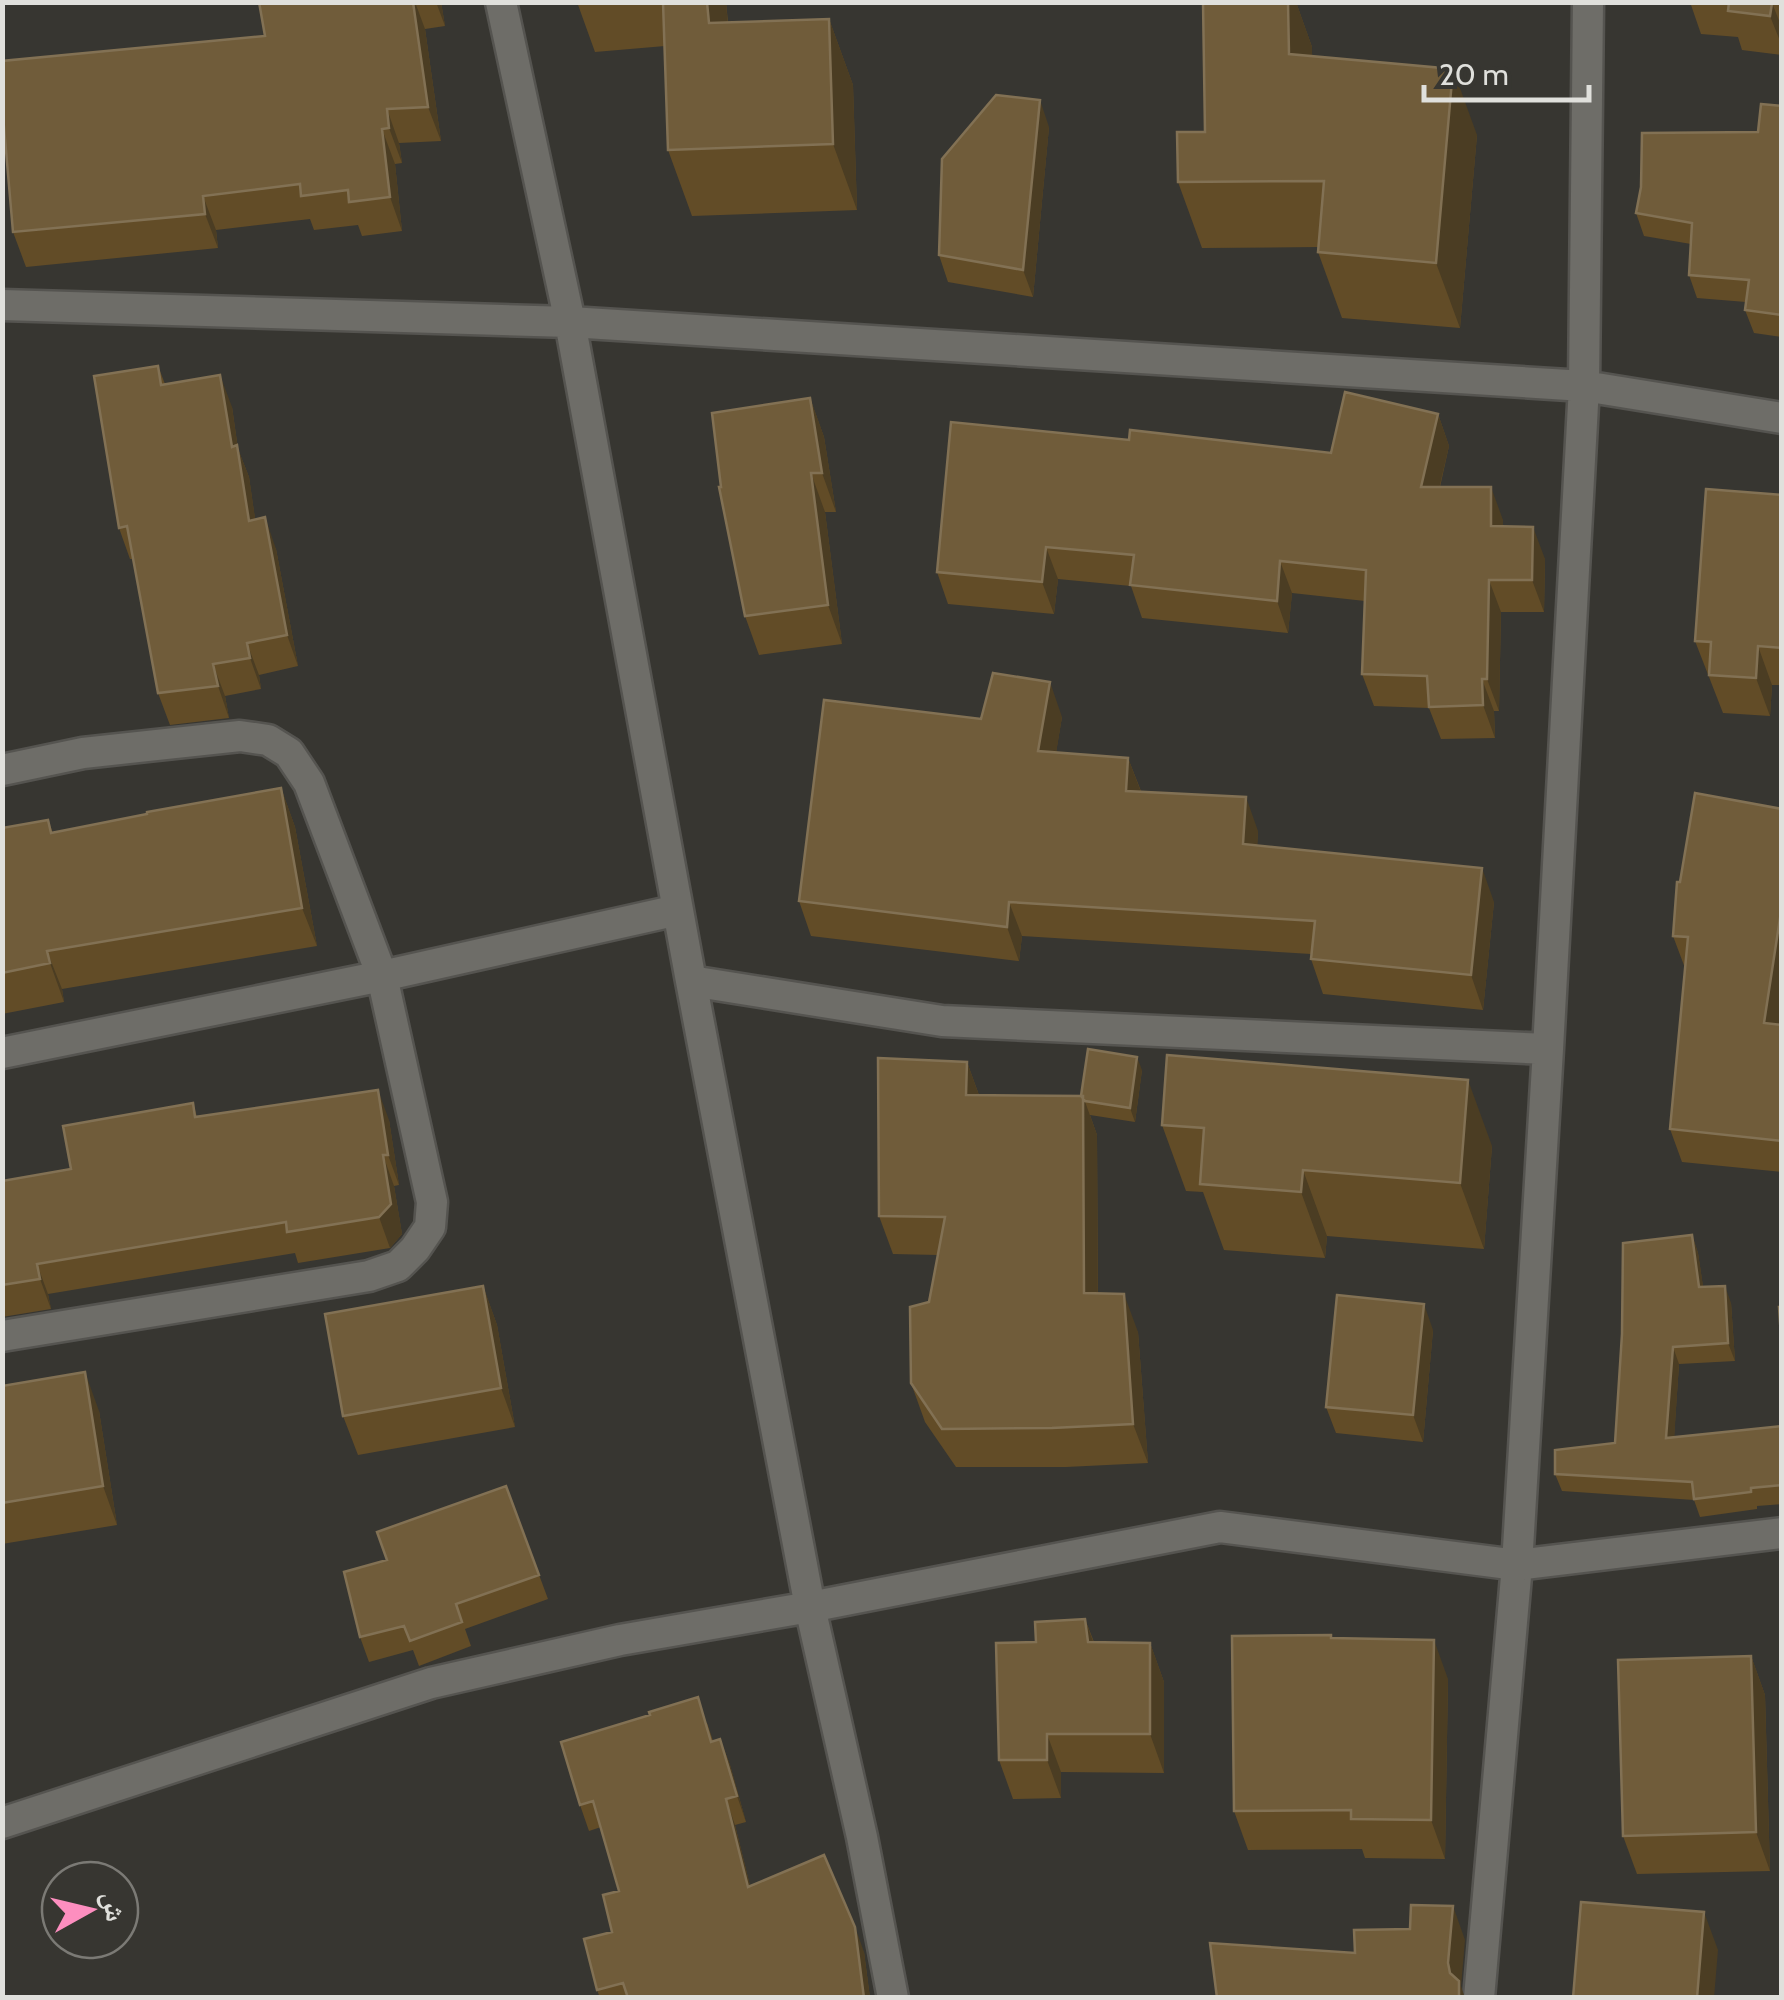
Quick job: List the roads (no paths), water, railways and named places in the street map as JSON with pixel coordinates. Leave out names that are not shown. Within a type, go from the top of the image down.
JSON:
[{"type":"street","points":[[502,2],[570,322],[690,981],[810,1607],[862,1837],[893,1998]]},
{"type":"street","points":[[1479,1998],[1517,1565],[1548,1048],[1584,386],[1588,2]]},
{"type":"street","points":[[2,306],[570,322],[1584,386],[1782,418]]},
{"type":"street","points":[[2,770],[83,753],[240,736],[268,740],[290,753],[309,783],[382,976],[432,1202],[430,1227],[416,1249],[398,1266],[368,1276],[2,1336]]},
{"type":"street","points":[[2,1053],[382,976],[678,910]]},
{"type":"street","points":[[690,981],[942,1021],[1548,1048]]},
{"type":"street","points":[[2,1822],[431,1683],[620,1640],[1220,1527],[1517,1565],[1782,1533]]}]
